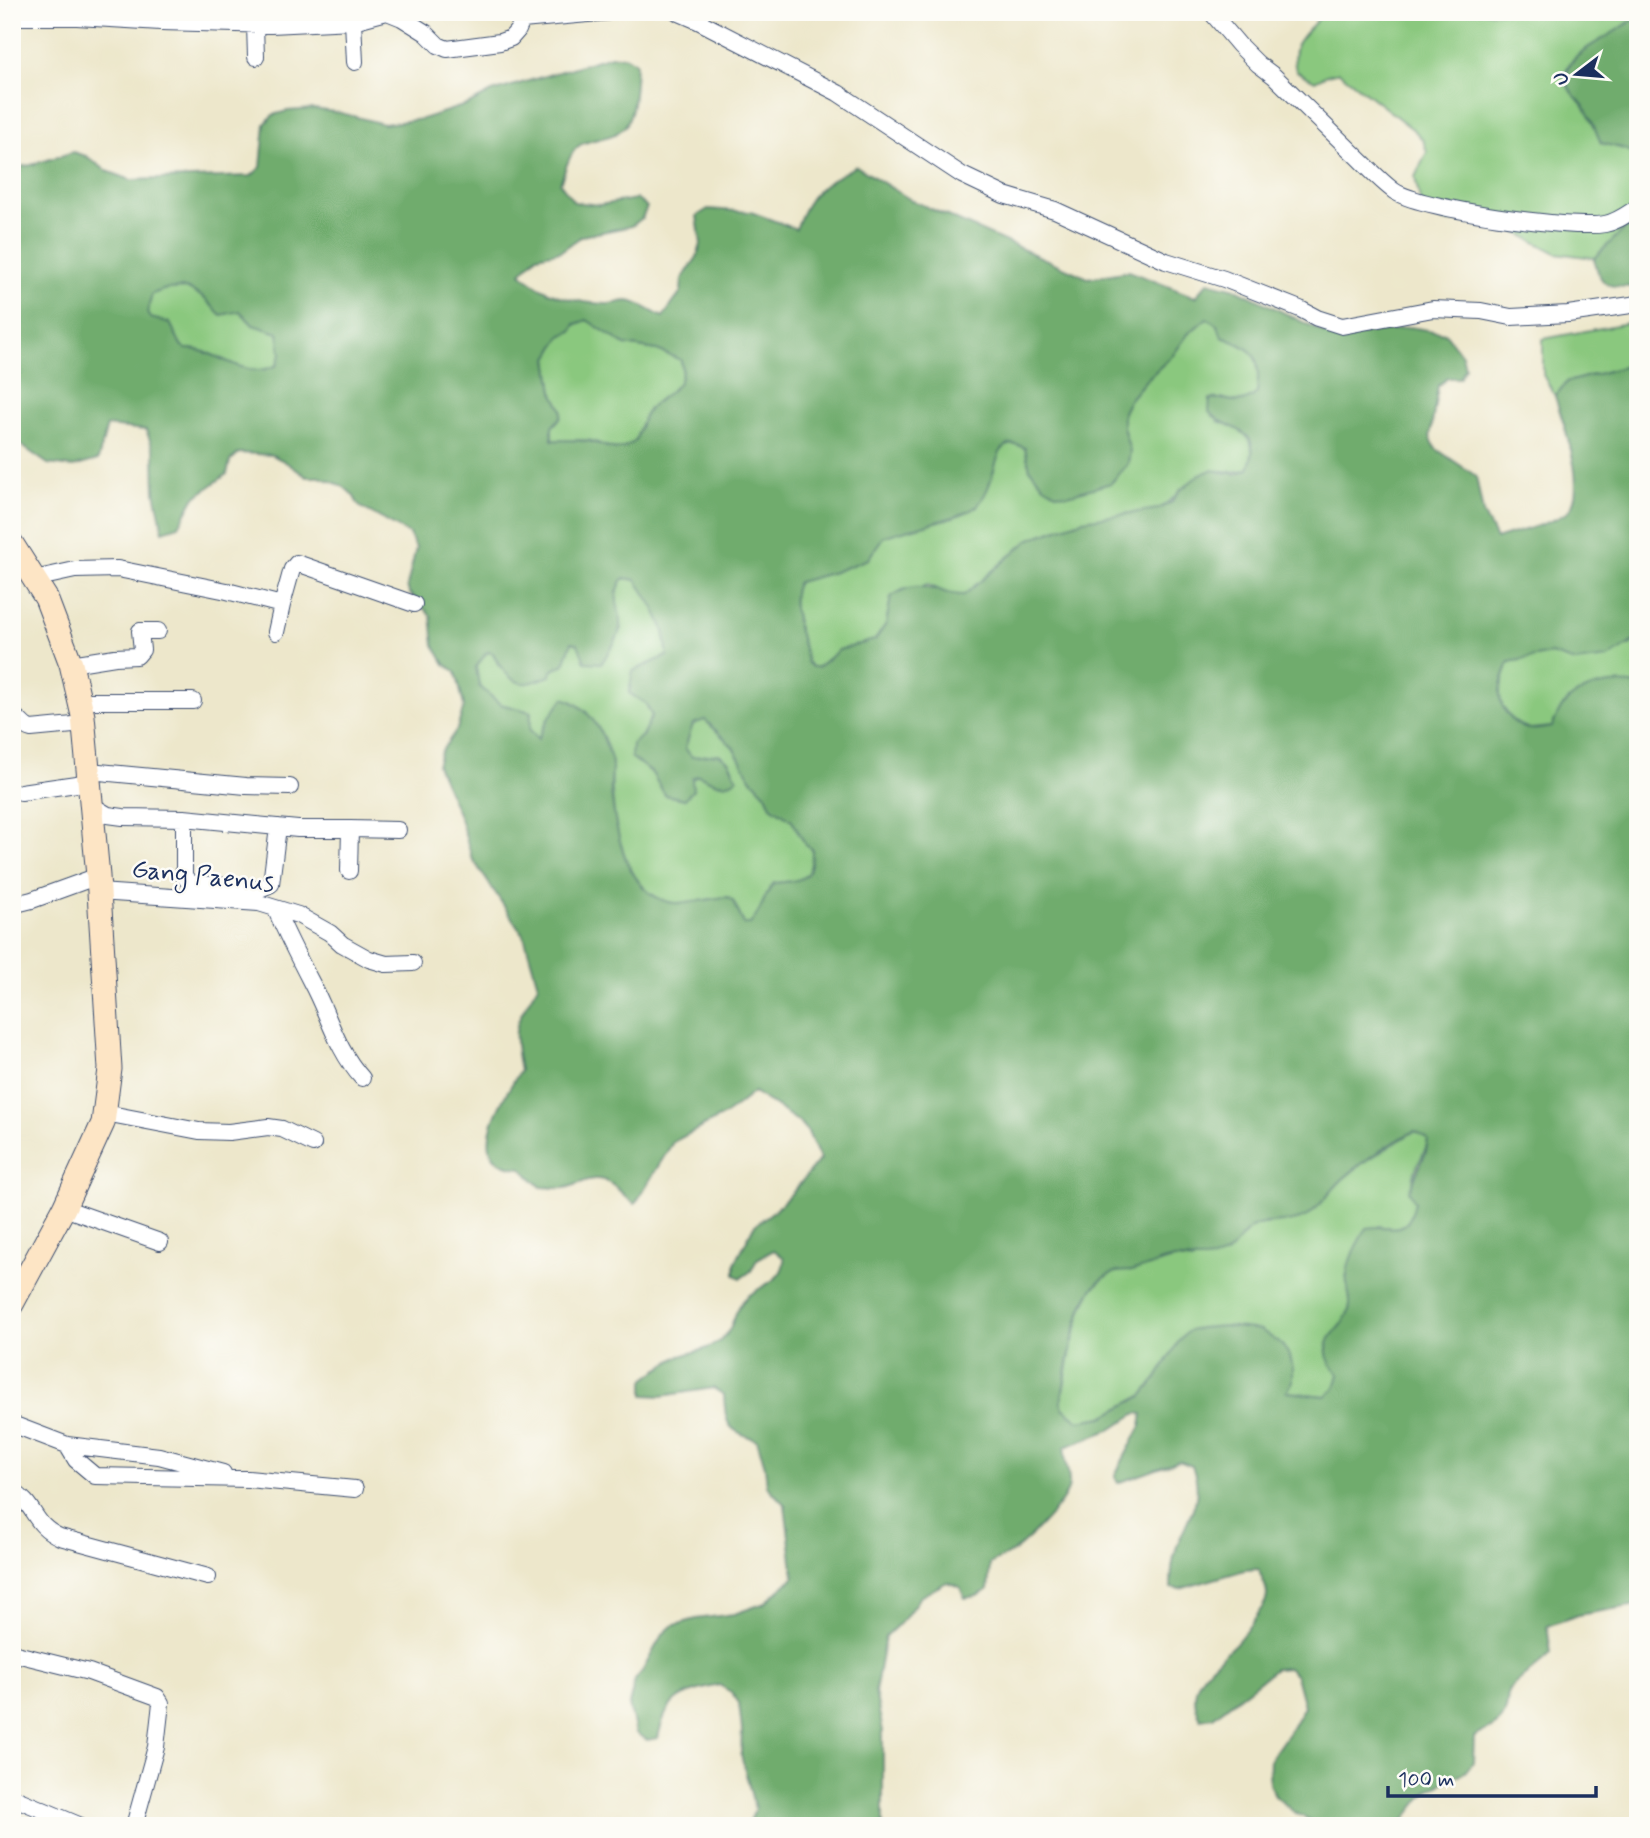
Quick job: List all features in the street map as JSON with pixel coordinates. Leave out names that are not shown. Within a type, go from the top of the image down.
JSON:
[{"type":"main road","points":[[12,544],[46,598],[71,664],[80,701],[93,806],[110,1069],[103,1123],[64,1208],[12,1304]]},
{"type":"street","points":[[12,16],[255,25],[286,18],[353,21],[387,12],[402,18],[447,49],[511,38],[518,30],[522,16],[610,12]]},
{"type":"street","points":[[677,12],[838,93],[962,175],[1004,195],[1055,210],[1166,261],[1224,279],[1342,326],[1433,309],[1480,311],[1511,317],[1568,314],[1638,304]]},
{"type":"street","points":[[1211,12],[1258,64],[1274,76],[1366,165],[1395,191],[1411,199],[1446,207],[1574,226],[1606,224],[1638,207]]},
{"type":"street","points":[[353,21],[355,62]]},
{"type":"street","points":[[255,25],[256,57]]},
{"type":"street","points":[[276,632],[286,612],[292,569],[297,563],[414,604]]},
{"type":"street","points":[[34,579],[75,570],[118,569],[286,612]]},
{"type":"street","points":[[71,664],[137,656],[142,650],[140,631],[158,631]]},
{"type":"street","points":[[80,701],[192,701]]},
{"type":"street","points":[[12,716],[31,729],[84,724]]},
{"type":"street","points":[[21,792],[90,777],[290,787]]},
{"type":"street","points":[[93,806],[108,815],[123,817],[184,818],[278,827],[398,830]]},
{"type":"street","points":[[184,818],[184,876],[190,883],[260,889],[271,884],[278,827]]},
{"type":"street","points":[[349,871],[350,829]]},
{"type":"street","points":[[12,905],[99,884]]},
{"type":"street","name":"Gang Paenus","points":[[99,884],[275,908],[298,915],[369,960],[386,964],[413,963]]},
{"type":"street","points":[[275,908],[348,1062],[362,1078]]},
{"type":"street","points":[[105,1112],[199,1131],[229,1132],[268,1127],[282,1129],[313,1144]]},
{"type":"street","points":[[64,1208],[160,1242]]},
{"type":"street","points":[[12,1424],[67,1445],[159,1456],[248,1479]]},
{"type":"street","points":[[67,1445],[76,1460],[95,1476],[248,1479],[355,1489]]},
{"type":"street","points":[[12,1491],[26,1501],[43,1528],[60,1537],[208,1577]]},
{"type":"street","points":[[12,1653],[89,1672],[157,1697],[161,1703],[156,1747],[134,1826]]},
{"type":"street","points":[[12,1797],[81,1826]]},
{"type":"green space","points":[[1324,12],[1638,12],[1622,28],[1575,57],[1565,76],[1570,89],[1587,112],[1601,143],[1631,151],[1635,156],[1638,168],[1638,207],[1631,223],[1594,258],[1556,253],[1505,226],[1445,222],[1422,210],[1415,177],[1427,152],[1423,140],[1415,131],[1339,72],[1315,81],[1296,71],[1294,60],[1297,44]]},
{"type":"green space","points":[[1638,14],[1638,168],[1630,152],[1621,147],[1601,143],[1583,105],[1570,90],[1567,75],[1571,64],[1580,54]]},
{"type":"green space","points":[[611,56],[625,56],[636,63],[633,105],[625,126],[615,134],[586,142],[576,148],[560,183],[574,202],[599,205],[636,199],[647,207],[642,218],[632,226],[582,236],[561,251],[537,256],[521,273],[539,287],[572,300],[606,304],[632,302],[663,317],[681,292],[682,279],[697,257],[701,244],[697,216],[708,209],[751,212],[796,229],[806,206],[818,190],[856,166],[911,200],[1088,278],[1129,271],[1195,297],[1208,282],[1236,289],[1329,335],[1361,334],[1410,327],[1445,333],[1462,355],[1465,367],[1459,378],[1447,378],[1438,386],[1430,436],[1435,448],[1476,476],[1483,513],[1496,539],[1556,519],[1572,506],[1575,493],[1573,458],[1555,396],[1567,382],[1638,363],[1638,638],[1608,658],[1575,662],[1551,654],[1509,662],[1500,690],[1503,706],[1509,717],[1524,728],[1536,729],[1552,727],[1564,704],[1591,688],[1610,684],[1638,685],[1638,1605],[1578,1615],[1547,1626],[1551,1653],[1508,1691],[1506,1710],[1501,1721],[1474,1737],[1473,1762],[1465,1772],[1428,1790],[1403,1822],[1395,1826],[1321,1825],[1295,1813],[1275,1796],[1269,1784],[1270,1759],[1304,1706],[1296,1676],[1288,1668],[1275,1669],[1213,1717],[1201,1719],[1196,1706],[1197,1685],[1209,1668],[1235,1644],[1250,1625],[1265,1603],[1267,1591],[1258,1569],[1245,1570],[1180,1589],[1171,1588],[1175,1554],[1196,1499],[1196,1478],[1192,1466],[1179,1461],[1118,1483],[1115,1477],[1117,1471],[1141,1426],[1143,1414],[1137,1413],[1112,1429],[1065,1447],[1069,1480],[1067,1492],[1055,1510],[1028,1538],[1014,1551],[990,1564],[988,1590],[965,1598],[960,1587],[947,1582],[920,1597],[904,1619],[885,1637],[875,1692],[883,1731],[883,1826],[748,1826],[755,1809],[741,1755],[739,1703],[731,1692],[719,1685],[694,1691],[677,1699],[666,1713],[658,1738],[647,1740],[636,1733],[629,1705],[635,1680],[662,1635],[672,1626],[696,1619],[734,1614],[765,1603],[794,1577],[785,1505],[767,1486],[765,1466],[757,1440],[733,1429],[727,1420],[724,1395],[713,1388],[662,1396],[644,1395],[644,1380],[676,1358],[710,1347],[721,1340],[729,1331],[741,1304],[780,1273],[784,1258],[774,1250],[757,1259],[751,1271],[741,1278],[735,1275],[735,1263],[754,1226],[795,1190],[820,1159],[808,1132],[799,1122],[754,1092],[725,1115],[673,1142],[635,1204],[612,1184],[603,1180],[588,1180],[564,1188],[541,1187],[521,1168],[503,1164],[493,1155],[489,1143],[491,1128],[504,1097],[520,1071],[516,1044],[517,1025],[538,985],[524,936],[472,858],[460,818],[437,765],[441,752],[457,729],[464,706],[456,672],[445,664],[434,645],[431,616],[409,593],[407,586],[416,548],[409,534],[359,506],[353,495],[343,486],[320,477],[307,477],[272,455],[239,453],[230,461],[227,474],[194,498],[179,526],[163,531],[155,492],[154,451],[146,430],[107,426],[98,460],[73,467],[48,464],[12,439],[12,268],[16,254],[12,245],[12,168],[73,152],[86,156],[107,171],[131,180],[251,176],[261,167],[265,124],[273,115],[314,109],[384,124],[422,119],[469,104],[492,92]],"holes":[[[186,288],[203,297],[221,315],[240,311],[253,325],[278,333],[281,354],[276,366],[262,370],[250,369],[204,352],[186,349],[181,345],[170,323],[150,318],[147,313],[152,294],[166,289]],[[1207,318],[1218,326],[1222,337],[1243,346],[1257,362],[1257,393],[1240,401],[1210,399],[1209,412],[1242,432],[1252,445],[1248,469],[1236,474],[1211,470],[1199,475],[1179,491],[1172,502],[1158,509],[1083,520],[1030,539],[964,595],[911,587],[891,597],[886,624],[875,640],[839,650],[818,667],[812,667],[807,662],[794,611],[798,582],[868,559],[883,537],[971,510],[982,500],[998,456],[1010,444],[1025,448],[1030,469],[1044,486],[1056,493],[1068,495],[1111,483],[1128,464],[1130,451],[1123,427],[1123,412],[1129,400],[1173,355],[1188,334]],[[587,320],[625,345],[657,350],[681,360],[682,370],[678,384],[649,409],[635,441],[623,448],[614,449],[589,441],[552,440],[552,427],[561,417],[562,410],[553,392],[548,358],[561,336],[572,331],[575,324]],[[624,578],[636,580],[658,616],[667,645],[667,656],[633,671],[629,693],[646,704],[652,716],[642,736],[632,744],[631,757],[652,773],[665,795],[685,799],[693,790],[692,778],[698,775],[718,783],[732,782],[737,778],[729,762],[719,754],[692,757],[685,748],[693,724],[705,720],[733,747],[750,777],[766,794],[771,806],[792,820],[805,844],[812,849],[808,873],[799,879],[774,883],[750,924],[744,924],[733,901],[727,897],[675,903],[654,896],[642,886],[632,872],[620,840],[613,806],[612,763],[608,750],[595,722],[581,708],[564,698],[548,719],[538,739],[530,730],[531,712],[500,704],[479,686],[476,667],[487,652],[493,653],[506,674],[521,683],[550,676],[553,670],[564,664],[572,642],[578,644],[585,662],[602,663],[619,631],[617,592]],[[1415,1131],[1428,1139],[1426,1152],[1409,1191],[1415,1202],[1412,1214],[1403,1226],[1367,1228],[1354,1250],[1347,1279],[1349,1311],[1331,1336],[1328,1345],[1329,1360],[1339,1374],[1335,1389],[1325,1396],[1287,1392],[1293,1381],[1293,1368],[1290,1356],[1282,1345],[1261,1330],[1225,1326],[1187,1332],[1142,1396],[1103,1417],[1079,1421],[1063,1408],[1061,1402],[1077,1325],[1088,1296],[1101,1280],[1115,1272],[1138,1270],[1169,1259],[1214,1259],[1230,1251],[1245,1233],[1255,1226],[1301,1219],[1317,1208],[1352,1171]]]},
{"type":"green space","points":[[1638,207],[1638,287],[1607,284],[1600,276],[1594,258],[1631,223]]},
{"type":"green space","points":[[186,288],[203,297],[221,315],[240,311],[253,325],[279,333],[282,354],[276,366],[262,370],[250,369],[205,352],[186,349],[181,345],[170,323],[150,318],[147,313],[152,294],[166,289]]},
{"type":"green space","points":[[1207,318],[1218,326],[1222,337],[1250,351],[1257,362],[1258,393],[1241,401],[1222,398],[1218,421],[1242,432],[1251,443],[1248,469],[1209,472],[1158,509],[990,575],[964,595],[952,595],[928,585],[891,597],[886,624],[875,640],[839,650],[818,667],[812,667],[807,662],[794,611],[798,582],[868,559],[883,537],[905,529],[992,477],[998,456],[1010,445],[1025,448],[1030,469],[1111,483],[1128,463],[1130,451],[1123,427],[1123,412],[1129,400],[1173,355],[1188,334]]},
{"type":"green space","points":[[587,320],[625,345],[657,350],[681,360],[681,378],[678,384],[649,409],[635,441],[623,448],[589,440],[552,440],[552,427],[561,417],[562,410],[553,392],[548,358],[561,336]]},
{"type":"green space","points":[[1638,321],[1638,363],[1567,382],[1555,396],[1543,375],[1543,339]]},
{"type":"green space","points":[[624,578],[637,580],[643,589],[658,616],[667,645],[667,656],[633,672],[629,693],[646,704],[652,716],[631,757],[652,773],[665,795],[685,799],[692,778],[698,775],[720,784],[737,778],[729,762],[719,754],[692,758],[685,748],[693,724],[705,719],[733,746],[750,777],[766,794],[771,806],[792,820],[805,844],[812,849],[808,873],[799,879],[774,883],[750,924],[744,924],[733,901],[727,897],[674,903],[651,894],[638,881],[621,843],[615,821],[612,762],[548,719],[538,739],[530,730],[531,712],[500,704],[479,686],[476,667],[487,652],[493,653],[499,666],[553,670],[564,664],[572,642],[578,643],[621,629],[617,596]]},
{"type":"green space","points":[[1638,638],[1638,685],[1610,684],[1583,692],[1564,704],[1552,727],[1530,729],[1518,724],[1502,705],[1499,693],[1509,662],[1551,654],[1575,662],[1630,645]]},
{"type":"green space","points":[[1415,1131],[1428,1139],[1414,1175],[1413,1213],[1406,1224],[1400,1227],[1379,1226],[1346,1276],[1350,1296],[1349,1310],[1327,1348],[1327,1355],[1339,1374],[1336,1389],[1325,1396],[1287,1392],[1179,1341],[1157,1378],[1142,1396],[1103,1417],[1079,1421],[1063,1408],[1061,1402],[1072,1345],[1083,1307],[1092,1289],[1110,1273],[1136,1270],[1174,1259],[1193,1261],[1257,1225],[1297,1220],[1308,1215],[1343,1179],[1363,1163]]}]
